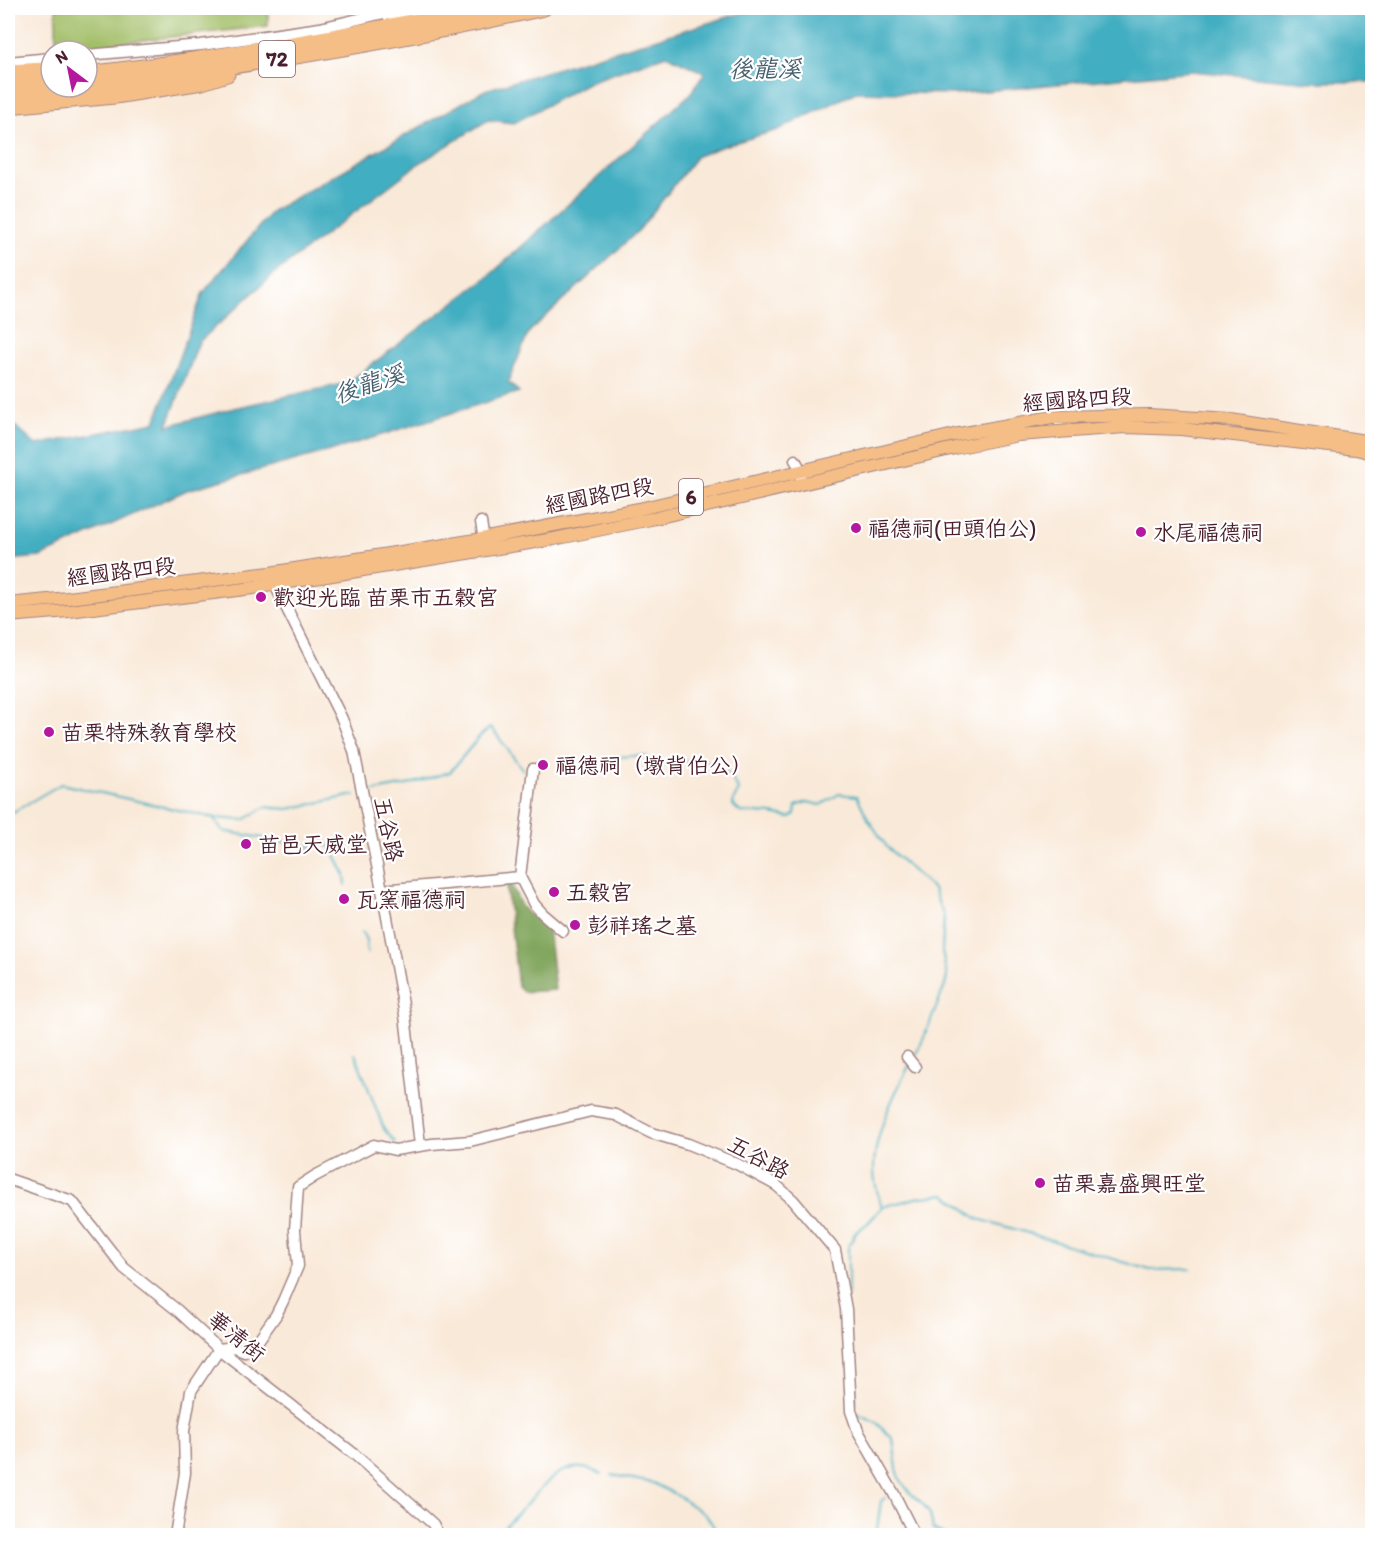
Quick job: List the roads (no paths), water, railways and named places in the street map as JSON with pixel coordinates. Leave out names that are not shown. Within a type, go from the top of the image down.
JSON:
[{"type":"highway","name":"72","points":[[99,72],[220,57],[480,8]]},
{"type":"highway","name":"72","points":[[8,96],[57,92],[247,64],[408,36],[544,8]]},
{"type":"highway","points":[[99,65],[194,54],[220,57]]},
{"type":"highway","points":[[8,106],[115,96],[202,82],[221,77],[247,64]]},
{"type":"highway","points":[[8,72],[39,70]]},
{"type":"highway","points":[[8,84],[39,80]]},
{"type":"main road","name":"經國路四段","points":[[8,616],[69,611],[485,544],[554,539],[651,519],[799,472],[954,435],[1052,417],[1149,415],[1231,420],[1372,442]]},
{"type":"main road","name":"經國路四段","points":[[799,472],[949,449],[1018,435],[1125,427],[1181,429],[1356,449],[1372,453]]},
{"type":"main road","name":"經國路四段","points":[[8,604],[272,579]]},
{"type":"street","points":[[99,54],[201,45],[320,28],[382,10],[388,16],[426,8]]},
{"type":"street","points":[[8,62],[39,59]]},
{"type":"street","points":[[481,522],[485,544]]},
{"type":"street","name":"五谷路","points":[[272,579],[342,719],[354,752],[405,1015],[420,1145]]},
{"type":"street","points":[[532,769],[520,877],[534,904],[563,931]]},
{"type":"street","points":[[382,890],[520,877]]},
{"type":"street","points":[[907,1057],[915,1067]]},
{"type":"street","name":"五谷路","points":[[219,1349],[234,1347],[244,1351],[257,1342],[284,1301],[298,1266],[295,1230],[298,1187],[315,1176],[374,1146],[395,1150],[420,1145],[470,1141],[591,1110],[616,1115],[651,1133],[688,1144],[737,1164],[776,1185],[793,1200],[835,1250],[846,1309],[851,1411],[858,1431],[915,1536]]},
{"type":"street","name":"華清街","points":[[8,1179],[72,1201],[124,1268],[177,1310],[219,1349],[354,1454],[433,1524],[439,1536]]},
{"type":"street","points":[[175,1536],[185,1473],[184,1431],[191,1391],[219,1349]]},
{"type":"water","name":"後龍溪","points":[[758,8],[1372,8],[1372,82],[1311,82],[1191,71],[955,94],[856,92],[778,130],[697,156],[639,230],[529,332],[508,382],[519,392],[340,448],[187,490],[40,557],[8,560],[8,420],[36,445],[155,422],[203,293],[272,211],[485,90]],"holes":[[[666,55],[705,73],[689,95],[489,276],[347,383],[234,408],[167,426],[199,342],[275,273],[418,164],[488,120],[514,123],[589,82]]]},
{"type":"waterway","points":[[369,792],[407,785],[450,772],[480,736],[491,727],[523,770]]},
{"type":"waterway","points":[[612,758],[645,756],[654,765],[695,761],[715,765],[731,777],[739,790],[733,805],[740,812],[772,814],[790,818],[795,814],[796,806],[807,802],[821,805],[839,794],[857,796],[868,819],[887,847],[933,889],[944,917],[942,951],[947,977],[923,1040],[913,1059]]},
{"type":"waterway","points":[[8,815],[61,784],[214,818],[244,820],[265,807],[288,809],[355,795]]},
{"type":"waterway","points":[[214,819],[223,831],[312,847],[323,842],[331,847],[345,875],[346,885]]},
{"type":"waterway","points":[[362,932],[366,940],[367,953]]},
{"type":"waterway","points":[[355,1054],[384,1129],[395,1142]]},
{"type":"waterway","points":[[848,1295],[848,1249],[855,1233],[868,1223],[882,1207],[874,1176],[877,1144],[891,1102],[910,1064]]},
{"type":"waterway","points":[[882,1207],[916,1198],[945,1194],[978,1219],[1150,1270],[1190,1269]]},
{"type":"waterway","points":[[853,1355],[856,1403]]},
{"type":"waterway","points":[[856,1412],[876,1422],[893,1439],[898,1476],[909,1492],[923,1504],[930,1514],[933,1529],[947,1536]]},
{"type":"waterway","points":[[495,1536],[555,1476],[573,1468],[589,1469],[601,1474]]},
{"type":"waterway","points":[[612,1475],[653,1483],[678,1496],[707,1516],[717,1532],[732,1536]]},
{"type":"waterway","points":[[876,1536],[881,1501],[885,1498]]},
{"type":"place","name":"福德祠(田頭伯公)","points":[[856,528]]},
{"type":"place","name":"水尾福德祠","points":[[1141,532]]},
{"type":"place","name":"歡迎光臨 苗栗市五穀宮","points":[[261,597]]},
{"type":"place","name":"苗栗特殊教育學校","points":[[49,732]]},
{"type":"place","name":"福德祠（墩背伯公）","points":[[543,765]]},
{"type":"place","name":"苗邑天威堂","points":[[246,844]]},
{"type":"place","name":"五穀宮","points":[[554,892]]},
{"type":"place","name":"瓦窯福德祠","points":[[344,899]]},
{"type":"place","name":"彭祥瑤之墓","points":[[575,925]]},
{"type":"place","name":"苗栗嘉盛興旺堂","points":[[1040,1183]]}]
